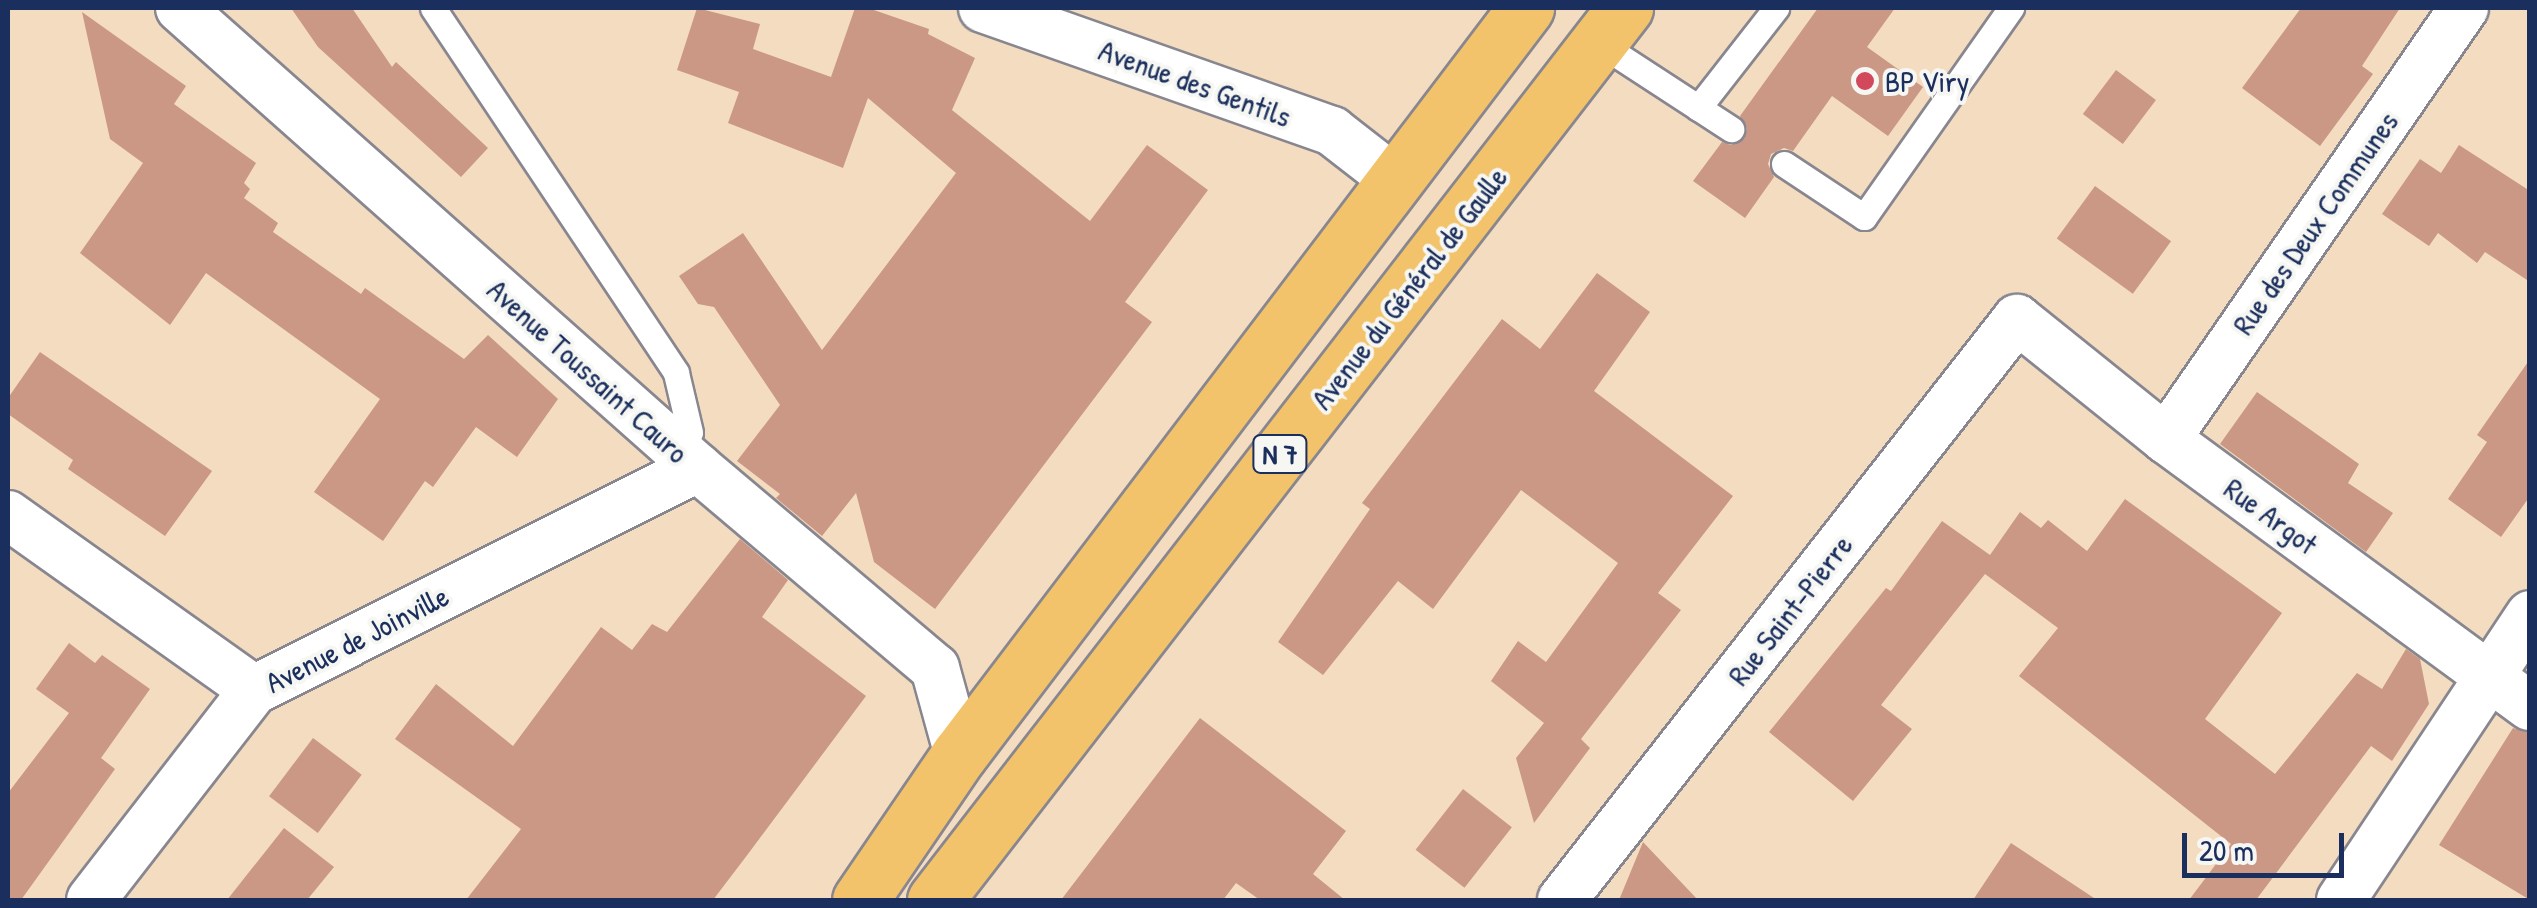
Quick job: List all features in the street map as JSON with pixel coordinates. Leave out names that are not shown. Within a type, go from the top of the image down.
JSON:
[{"type":"main road","name":"N 7","points":[[860,900],[959,755],[1526,8]]},
{"type":"main road","name":"Avenue du Général de Gaulle","points":[[935,900],[1612,25]]},
{"type":"main road","name":"N 7","points":[[825,900],[959,755]]},
{"type":"street","name":"Avenue Toussaint Cauro","points":[[180,8],[694,450],[935,668],[959,755]]},
{"type":"street","name":"Avenue des Gentils","points":[[983,8],[1332,131],[1396,180]]},
{"type":"street","name":"Rue des Deux Communes","points":[[2166,439],[2464,8]]},
{"type":"street","name":"Rue Argot","points":[[2018,319],[2166,439],[2530,706]]},
{"type":"street","name":"Rue Saint-Pierre","points":[[1562,900],[2018,319]]},
{"type":"street","name":"Avenue de Joinville","points":[[91,900],[254,690],[694,450]]},
{"type":"street","points":[[8,515],[254,690]]},
{"type":"street","points":[[2341,900],[2530,616]]},
{"type":"lane","points":[[433,8],[676,373],[694,450]]},
{"type":"lane","points":[[1698,108],[1776,8]]},
{"type":"lane","points":[[1784,164],[1864,217],[2011,8]]},
{"type":"lane","points":[[1612,25],[1698,108],[1731,129]]},
{"type":"building","points":[[291,8],[352,8],[392,67],[396,62],[488,148],[461,177],[318,47]]},
{"type":"building","points":[[697,8],[760,24],[753,49],[831,77],[855,8],[868,8],[929,29],[928,34],[975,58],[952,110],[1090,221],[1147,145],[1208,190],[1125,302],[1152,322],[935,609],[874,562],[856,493],[822,536],[776,498],[780,494],[737,461],[780,405],[714,307],[698,304],[679,276],[743,233],[822,350],[956,173],[868,98],[843,168],[728,123],[739,92],[677,70]]},
{"type":"building","points":[[1818,8],[1895,8],[1867,47],[1923,87],[1888,136],[1832,96],[1793,151],[1784,148],[1771,154],[1768,164],[1774,177],[1745,218],[1693,181],[1722,142],[1731,145],[1744,139],[1747,129],[1740,116]]},
{"type":"building","points":[[2301,8],[2400,8],[2362,66],[2373,74],[2320,146],[2242,88]]},
{"type":"building","points":[[82,12],[186,86],[174,104],[256,163],[244,183],[250,189],[244,198],[278,223],[273,232],[361,294],[365,288],[464,359],[488,335],[558,399],[517,457],[476,427],[433,487],[425,481],[383,541],[314,492],[380,399],[206,273],[170,325],[80,253],[143,163],[110,139]]},
{"type":"building","points":[[2116,70],[2156,100],[2123,144],[2083,114]]},
{"type":"building","points":[[2459,145],[2530,191],[2530,282],[2485,252],[2477,263],[2438,233],[2429,246],[2382,214],[2420,159],[2441,173]]},
{"type":"building","points":[[2095,186],[2171,241],[2133,294],[2057,239]]},
{"type":"building","points":[[1597,273],[1650,312],[1594,391],[1733,496],[1658,593],[1681,610],[1581,739],[1590,748],[1534,823],[1516,758],[1544,723],[1491,681],[1518,641],[1546,662],[1618,563],[1521,490],[1433,609],[1398,581],[1323,675],[1278,642],[1370,509],[1362,503],[1502,319],[1540,349]]},
{"type":"building","points":[[40,352],[212,471],[165,536],[68,469],[73,460],[8,414],[8,398]]},
{"type":"building","points":[[2530,359],[2530,496],[2501,537],[2448,499],[2487,442],[2477,435]]},
{"type":"building","points":[[2257,392],[2359,464],[2348,483],[2393,513],[2366,552],[2220,444]]},
{"type":"building","points":[[2125,499],[2282,613],[2205,719],[2275,774],[2357,673],[2382,689],[2406,649],[2420,659],[2429,704],[2392,761],[2371,746],[2256,900],[2189,900],[2231,844],[2019,676],[2058,628],[1985,574],[1881,705],[1912,729],[1853,801],[1769,732],[1886,588],[1891,591],[1942,521],[1990,555],[2020,512],[2041,528],[2048,520],[2087,551]]},
{"type":"building","points":[[740,539],[788,580],[762,617],[866,696],[748,854],[713,900],[466,900],[521,829],[395,739],[436,684],[513,746],[601,627],[632,650],[652,624],[667,632]]},
{"type":"building","points":[[69,643],[95,663],[102,655],[150,689],[101,758],[115,769],[21,900],[8,900],[8,793],[69,713],[36,689]]},
{"type":"building","points":[[1200,718],[1346,831],[1313,874],[1345,900],[1260,900],[1236,883],[1223,900],[1061,900]]},
{"type":"building","points":[[2513,728],[2530,733],[2530,900],[2439,845]]},
{"type":"building","points":[[313,738],[362,775],[318,833],[269,796]]},
{"type":"building","points":[[1463,789],[1512,827],[1464,888],[1416,850]]},
{"type":"building","points":[[284,828],[334,867],[307,900],[227,900]]},
{"type":"building","points":[[1643,842],[1698,900],[1619,900]]},
{"type":"building","points":[[2011,843],[2097,900],[1973,900]]},
{"type":"place","name":"BP Viry","points":[[1865,81]]}]
